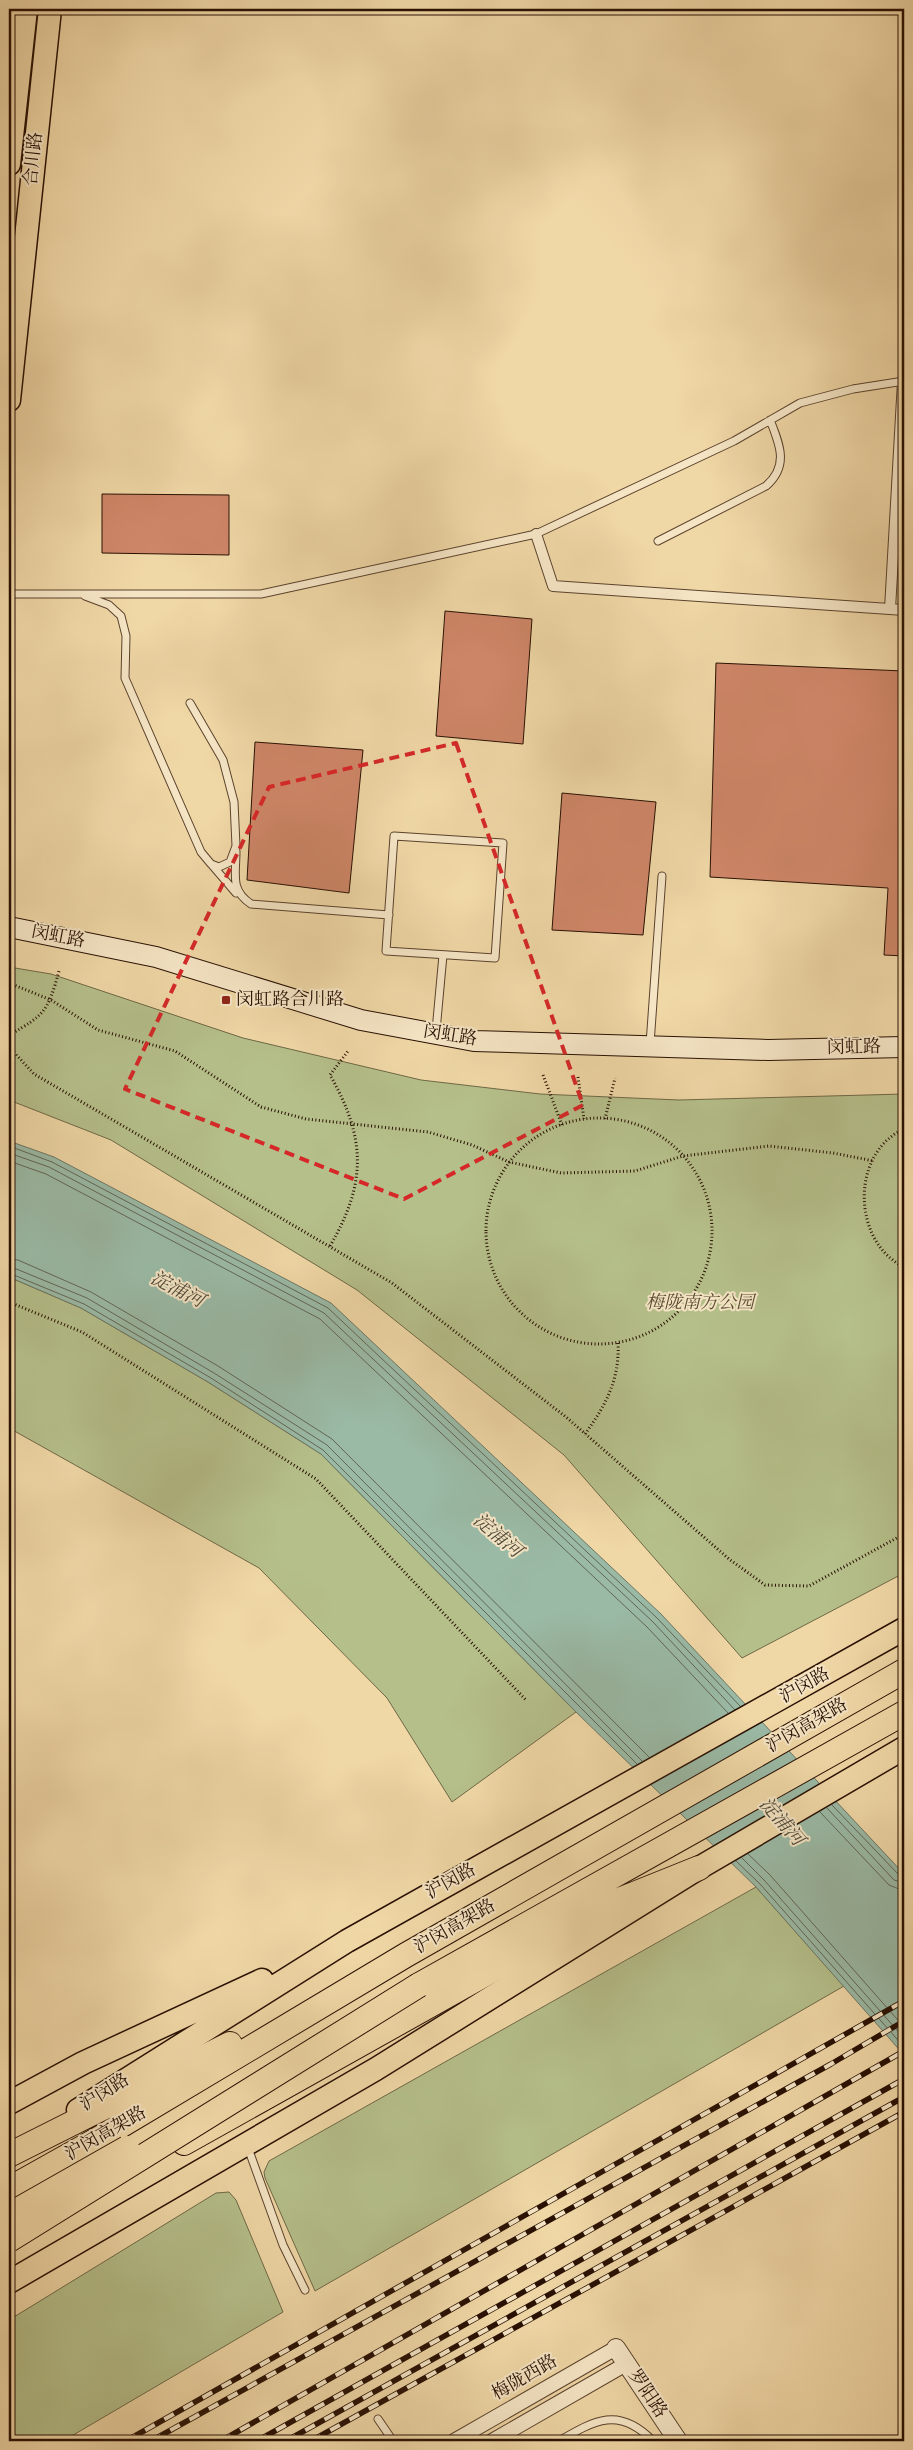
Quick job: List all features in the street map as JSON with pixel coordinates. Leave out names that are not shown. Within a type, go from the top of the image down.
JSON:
[{"type":"highway","name":"沪闵高架路","points":[[9,2189],[100,2138],[406,1955],[904,1671]]},
{"type":"highway","name":"沪闵高架路","points":[[9,2215],[904,1713]]},
{"type":"highway","points":[[9,2238],[254,2105],[516,1957],[582,1915],[699,1868]]},
{"type":"highway","points":[[9,2154],[406,1955]]},
{"type":"highway","points":[[9,2238],[419,1985]]},
{"type":"main road","name":"合川路","points":[[9,164],[26,9]]},
{"type":"main road","name":"合川路","points":[[9,400],[50,9]]},
{"type":"main road","name":"闵虹路","points":[[9,927],[156,957],[361,1020],[474,1041],[768,1050],[904,1047]]},
{"type":"main road","name":"沪闵路","points":[[9,2154],[347,1941],[809,1684],[904,1629]]},
{"type":"main road","points":[[9,2282],[376,2069],[699,1868],[904,1748]]},
{"type":"main road","points":[[9,2103],[83,2063],[347,1941]]},
{"type":"street","points":[[890,609],[904,381]]},
{"type":"street","points":[[536,534],[553,586],[904,610]]},
{"type":"street","name":"罗阳路","points":[[616,2348],[678,2441]]},
{"type":"street","name":"梅陇西路","points":[[454,2441],[616,2348]]},
{"type":"street","points":[[492,2441],[626,2364]]},
{"type":"lane","points":[[9,594],[261,594],[536,534],[734,440],[800,403],[853,389],[904,381]]},
{"type":"lane","points":[[658,541],[766,486],[776,477],[781,466],[779,442],[770,420]]},
{"type":"lane","points":[[80,594],[109,605],[121,616],[126,636],[125,678],[201,852],[240,897],[251,904],[269,907],[389,915]]},
{"type":"lane","points":[[190,703],[223,760],[234,802],[236,885],[240,897]]},
{"type":"lane","points":[[394,836],[503,843],[496,958],[443,954],[386,951],[394,836]]},
{"type":"lane","points":[[208,860],[219,867],[230,862],[236,846]]},
{"type":"lane","points":[[649,1047],[662,876]]},
{"type":"lane","points":[[435,1034],[443,954]]},
{"type":"lane","points":[[247,2145],[283,2246],[305,2290]]},
{"type":"lane","points":[[559,2441],[590,2423],[611,2418],[632,2424],[653,2441]]},
{"type":"lane","points":[[378,2419],[393,2441]]},
{"type":"path","points":[[9,1035],[36,1020],[51,1000],[59,971]]},
{"type":"path","points":[[9,983],[51,1000],[98,1030],[175,1051],[261,1107],[306,1119],[428,1132],[472,1145],[509,1162],[561,1173],[635,1171],[683,1156],[769,1146],[832,1153],[874,1161]]},
{"type":"path","points":[[9,1047],[34,1074],[392,1283],[585,1434],[728,1559],[765,1585],[809,1586],[904,1534]]},
{"type":"path","points":[[330,1246],[344,1222],[354,1189],[358,1163],[356,1136],[345,1101],[330,1075],[348,1051]]},
{"type":"path","points":[[543,1075],[562,1124]]},
{"type":"path","points":[[578,1077],[584,1119]]},
{"type":"path","points":[[605,1119],[615,1078]]},
{"type":"path","points":[[584,1119],[627,1122],[648,1130],[667,1141],[683,1156],[696,1173],[705,1192],[711,1212],[712,1234],[710,1255],[704,1275],[694,1294],[664,1324],[645,1334],[618,1342],[582,1343],[562,1338],[542,1328],[525,1316],[510,1301],[498,1283],[486,1242],[486,1221],[490,1200],[498,1180],[509,1162],[524,1146],[542,1133],[562,1124],[584,1119]]},
{"type":"path","points":[[904,1129],[881,1148],[868,1171],[863,1196],[867,1222],[879,1246],[904,1267]]},
{"type":"path","points":[[9,1302],[82,1332],[316,1480],[526,1700]]},
{"type":"path","points":[[585,1434],[608,1399],[616,1380],[619,1360],[618,1342]]},
{"type":"highlighted area","points":[[456,743],[583,1105],[404,1199],[125,1089],[269,787]]},
{"type":"green space","name":"梅陇南方公园","points":[[9,967],[51,974],[243,1038],[421,1080],[540,1094],[679,1100],[904,1094],[904,1573],[742,1658],[564,1455],[357,1290],[111,1140],[9,1100]]},
{"type":"green space","points":[[9,1277],[81,1308],[208,1382],[321,1454],[576,1712],[452,1802],[387,1698],[259,1568],[9,1428]]},
{"type":"green space","points":[[756,1887],[844,1986],[315,2291],[265,2178],[264,2172],[269,2161]]},
{"type":"green space","points":[[229,2192],[236,2200],[283,2312],[63,2441],[9,2441],[9,2320],[216,2193]]},
{"type":"water","name":"淀浦河","points":[[9,1141],[54,1157],[331,1303],[661,1614],[904,1874],[904,2055],[756,1887],[576,1712],[321,1454],[208,1382],[81,1308],[9,1277]]},
{"type":"building","points":[[102,494],[229,495],[229,555],[102,553]]},
{"type":"building","points":[[445,611],[532,619],[523,744],[436,736]]},
{"type":"building","points":[[716,663],[904,671],[904,956],[884,955],[888,888],[710,877]]},
{"type":"building","points":[[255,742],[363,750],[349,893],[247,880]]},
{"type":"building","points":[[562,793],[656,802],[643,935],[552,930]]},
{"type":"railway","points":[[126,2441],[904,2001]]},
{"type":"railway","points":[[151,2441],[831,2064],[904,2021]]},
{"type":"railway","points":[[221,2441],[904,2051]]},
{"type":"railway","points":[[257,2441],[904,2079]]},
{"type":"railway","points":[[286,2441],[904,2097]]},
{"type":"railway","points":[[311,2441],[904,2112]]},
{"type":"place","name":"闵虹路合川路","points":[[226,1000]]}]
